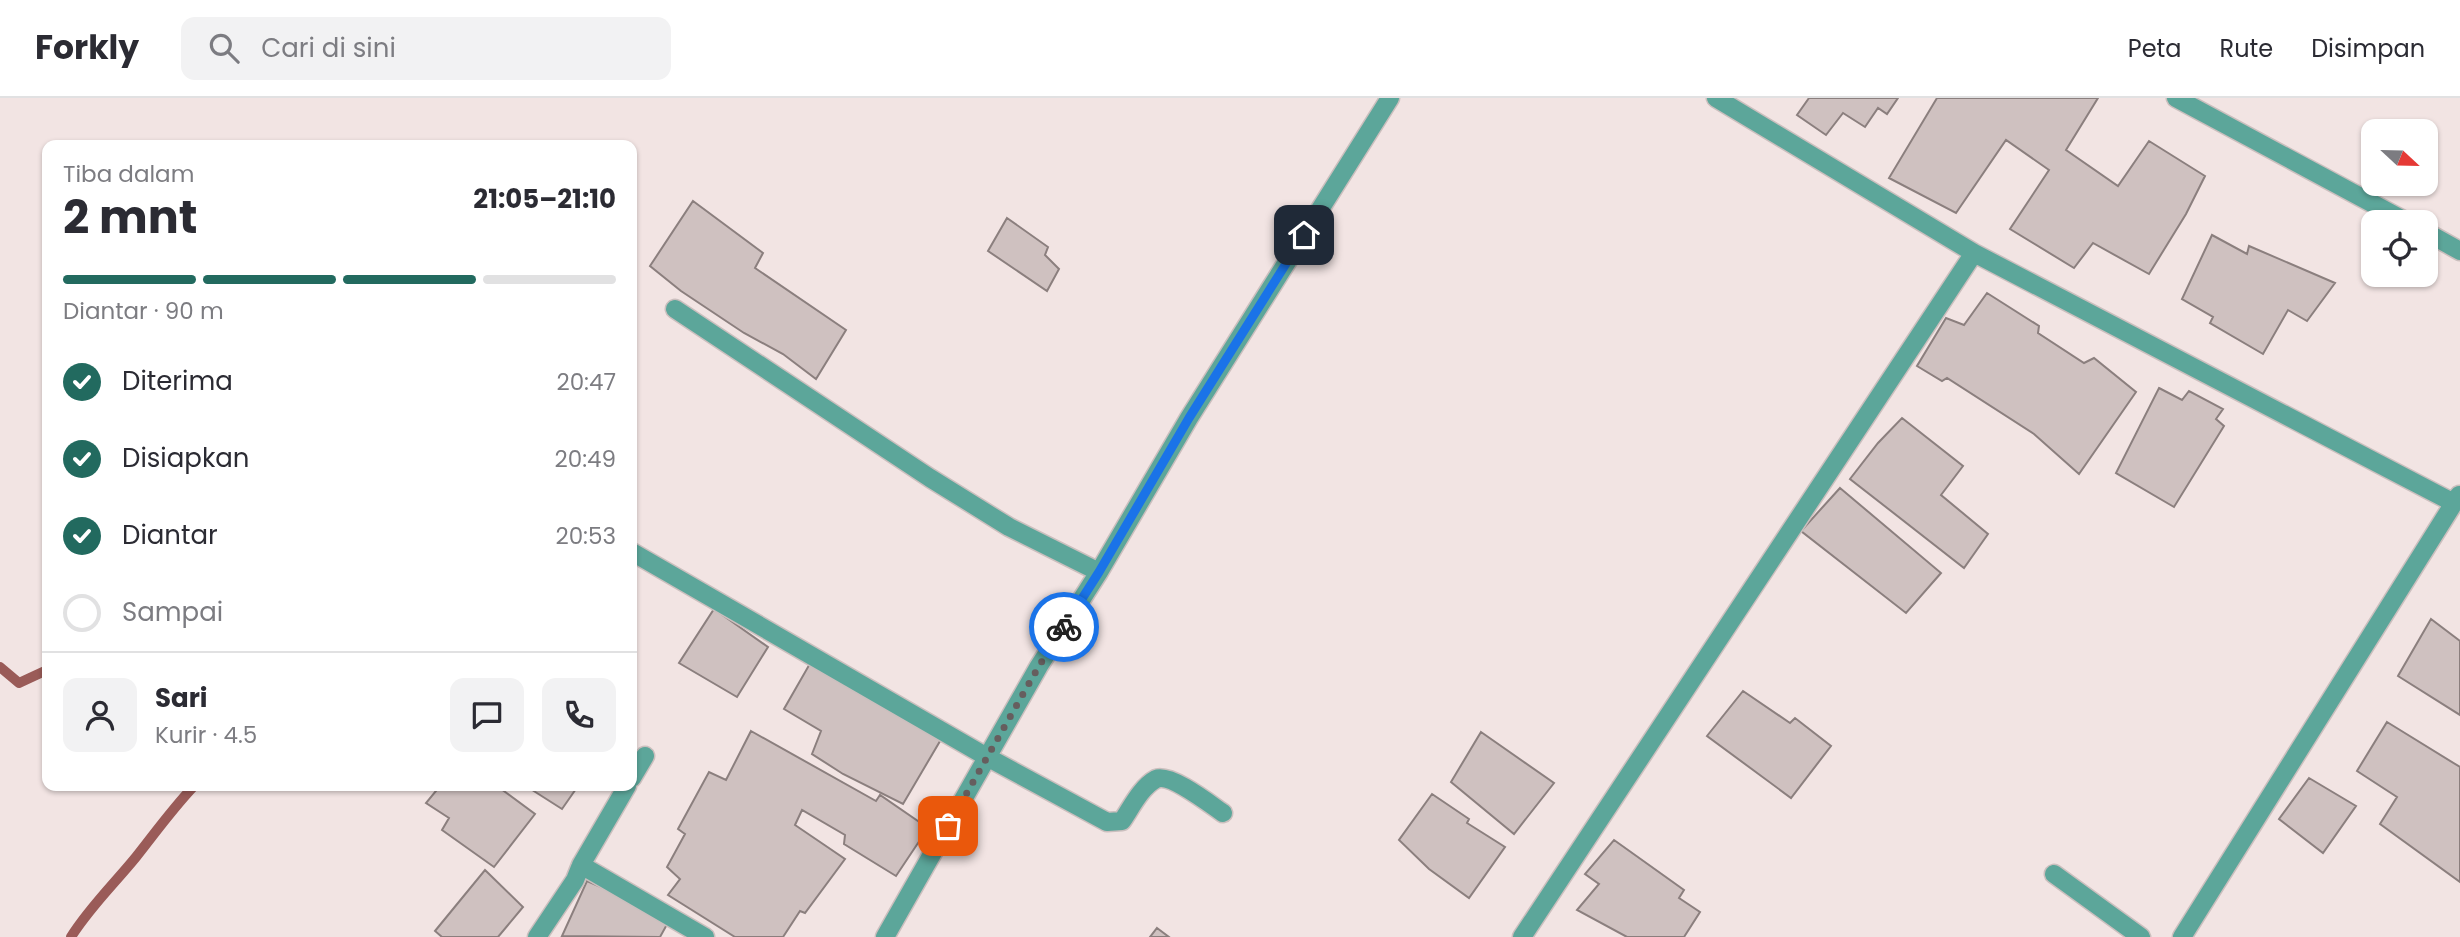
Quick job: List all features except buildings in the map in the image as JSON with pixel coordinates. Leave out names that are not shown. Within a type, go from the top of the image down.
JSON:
[{"type":"street","points":[[885,937],[1039,666],[1099,572],[1189,418],[1390,98]]},
{"type":"street","points":[[1716,98],[1974,253],[2457,499],[2182,937]]},
{"type":"street","points":[[2176,98],[2385,210]]},
{"type":"street","points":[[2438,239],[2460,251]]},
{"type":"street","points":[[1522,937],[1974,253]]},
{"type":"street","points":[[675,309],[930,478],[1009,527],[1099,572]]},
{"type":"street","points":[[637,555],[987,757],[1107,822],[1122,821],[1142,792],[1157,779],[1170,779],[1223,813]]},
{"type":"street","points":[[637,769],[645,755]]},
{"type":"street","points":[[537,937],[575,880],[624,791]]},
{"type":"street","points":[[581,865],[705,937]]},
{"type":"street","points":[[2054,874],[2141,937]]},
{"type":"waterway","points":[[0,667],[19,683],[42,672]]},
{"type":"waterway","points":[[71,937],[190,791]]},
{"type":"way so far","points":[[948,826],[1064,627]]},
{"type":"route","points":[[1064,627],[1189,418],[1304,235]]}]
